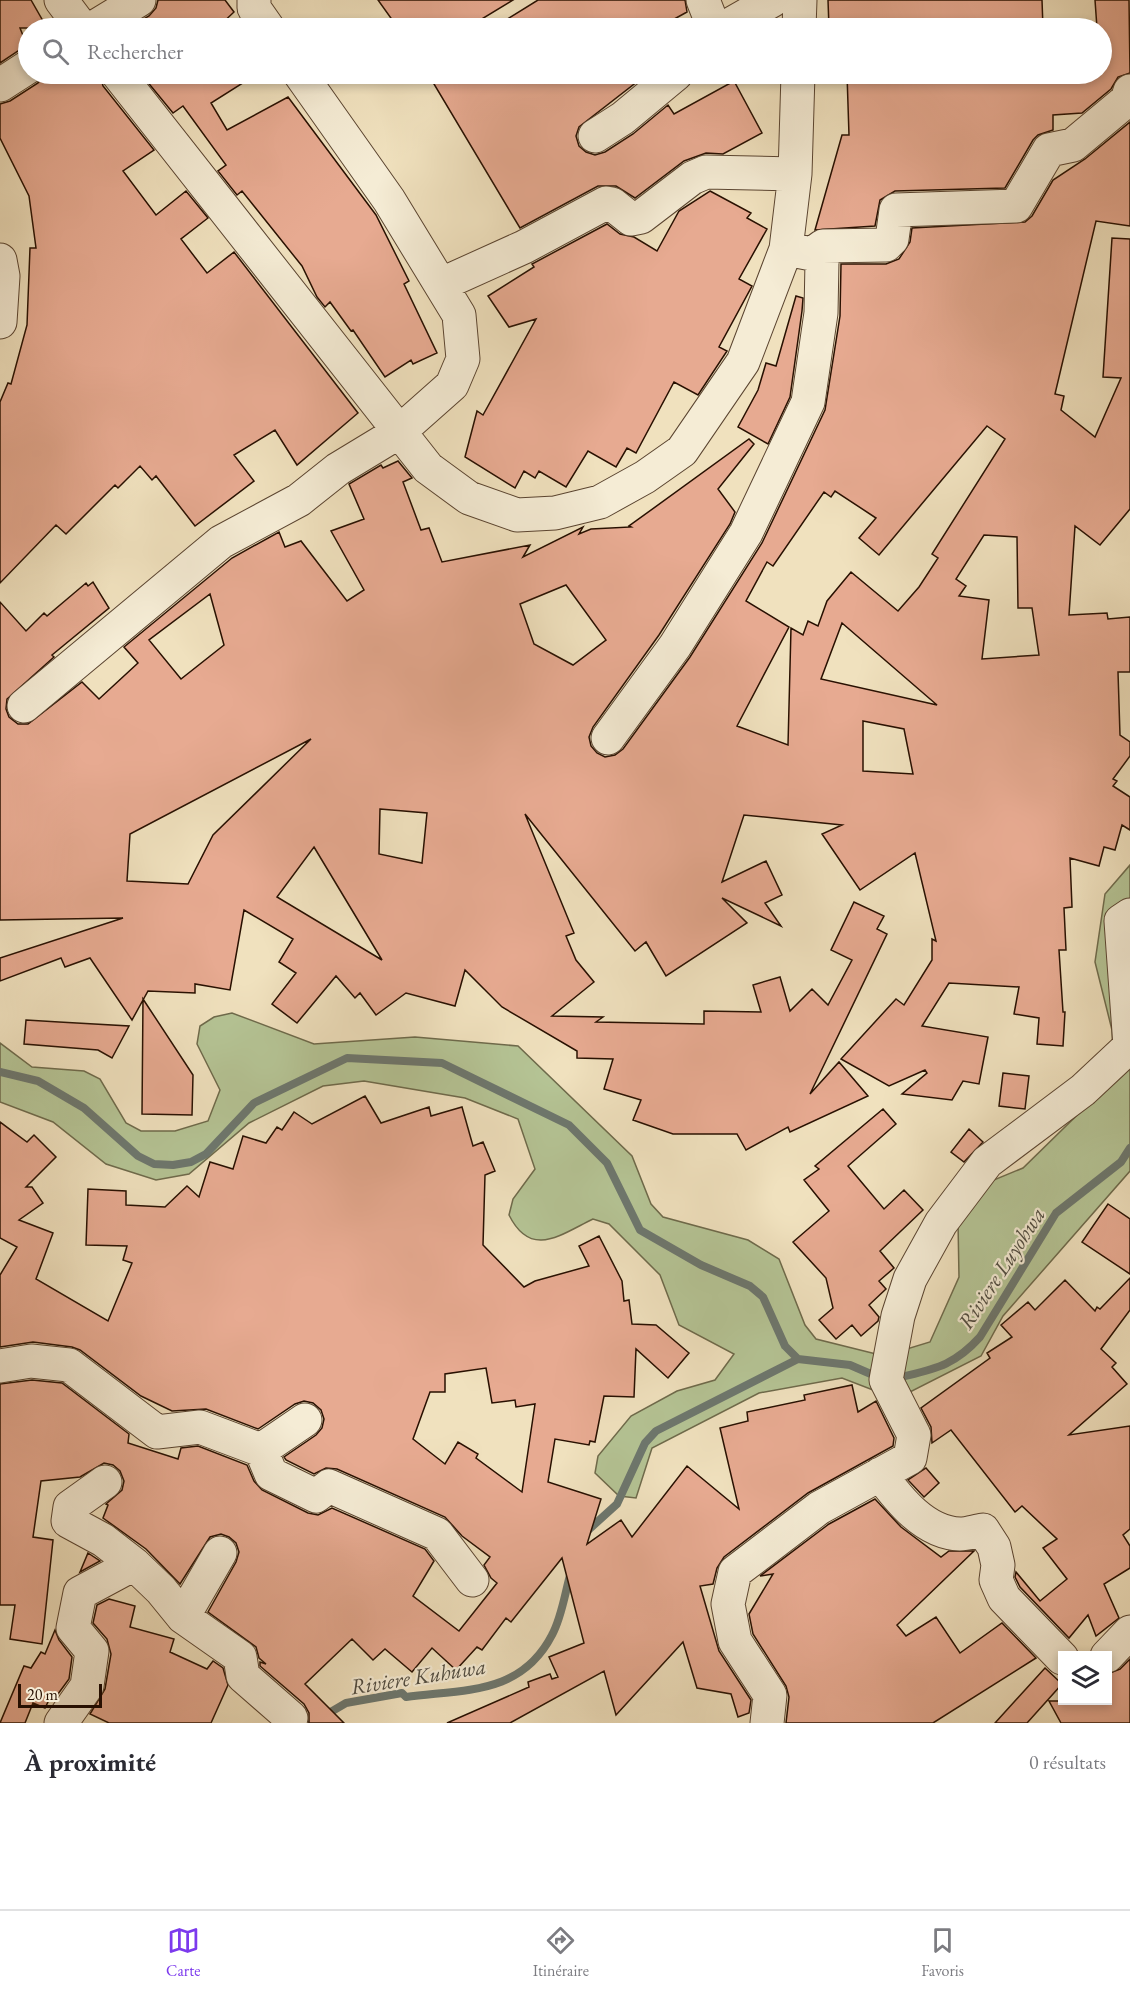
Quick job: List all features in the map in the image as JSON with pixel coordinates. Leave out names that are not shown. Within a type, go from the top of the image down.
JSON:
[{"type":"street","points":[[61,0],[74,18]]},
{"type":"street","points":[[109,18],[139,0]]},
{"type":"street","points":[[254,0],[254,8],[261,18]]},
{"type":"street","points":[[703,0],[710,18]]},
{"type":"street","points":[[742,18],[773,0]]},
{"type":"street","points":[[799,18],[800,0]]},
{"type":"street","points":[[0,85],[18,73]]},
{"type":"street","points":[[126,84],[428,468],[469,498],[517,515],[555,513],[600,501],[645,477],[681,451],[743,362],[799,252],[795,174],[798,84]]},
{"type":"street","points":[[24,706],[221,542],[299,500],[338,469],[399,432],[452,385],[463,359],[459,315],[389,200],[307,84]]},
{"type":"street","points":[[595,136],[623,118],[664,84]]},
{"type":"street","points":[[799,252],[823,246],[886,245],[892,239],[896,210],[1016,206],[1049,150],[1073,145],[1127,100],[1130,92]]},
{"type":"street","points":[[442,284],[524,247],[606,203],[612,204],[631,219],[641,217],[692,178],[706,172],[795,174]]},
{"type":"street","points":[[608,738],[675,646],[746,533],[808,402],[821,313],[822,261],[799,252]]},
{"type":"street","points":[[0,260],[3,276],[0,322]]},
{"type":"street","points":[[767,1723],[770,1695],[735,1641],[728,1604],[735,1572],[819,1508],[910,1458],[914,1435],[886,1380],[898,1316],[910,1278],[941,1223],[987,1162],[1083,1090],[1130,1046],[1121,921],[1130,915]]},
{"type":"street","points":[[0,1365],[32,1361],[69,1365],[157,1432],[200,1427],[261,1450],[271,1474],[316,1496],[329,1486],[437,1534],[472,1580]]},
{"type":"street","points":[[261,1450],[305,1420]]},
{"type":"street","points":[[880,1474],[902,1503],[939,1530],[961,1534],[983,1530],[994,1547],[998,1565],[996,1580],[1004,1598],[1058,1654]]},
{"type":"street","points":[[105,1482],[70,1507],[68,1521],[103,1540],[134,1564],[161,1590],[183,1617],[240,1658],[243,1676],[291,1718],[289,1723]]},
{"type":"street","points":[[183,1617],[220,1553]]},
{"type":"street","points":[[61,1723],[87,1686],[92,1651],[73,1628],[80,1593],[134,1564]]},
{"type":"street","points":[[1112,1651],[1130,1632]]},
{"type":"green space","points":[[1130,865],[1130,1171],[1003,1316],[981,1356],[908,1393],[873,1390],[842,1378],[759,1393],[652,1448],[636,1498],[619,1496],[595,1473],[598,1456],[631,1416],[677,1391],[715,1380],[734,1354],[679,1325],[660,1275],[609,1224],[593,1219],[547,1240],[537,1240],[527,1236],[518,1228],[509,1215],[513,1199],[535,1169],[518,1119],[465,1098],[364,1081],[323,1086],[249,1123],[189,1174],[156,1180],[106,1164],[53,1122],[0,1102],[0,1043],[32,1067],[84,1071],[100,1079],[126,1123],[141,1131],[175,1131],[208,1121],[220,1090],[197,1044],[200,1026],[214,1017],[232,1013],[314,1044],[415,1037],[518,1046],[632,1156],[651,1204],[663,1217],[748,1240],[779,1259],[805,1325],[816,1339],[884,1356],[930,1342],[959,1277],[958,1222],[972,1189],[1023,1168],[1114,1079],[1112,1030],[1095,962],[1105,894]]},
{"type":"building","points":[[0,0],[31,0],[41,18],[18,18],[18,51],[0,63]]},
{"type":"building","points":[[158,0],[225,0],[234,12],[228,18],[146,18],[156,8]]},
{"type":"building","points":[[378,0],[513,0],[483,18],[391,18]]},
{"type":"building","points":[[538,0],[685,0],[687,12],[676,18],[509,18]]},
{"type":"building","points":[[828,0],[1042,0],[1043,18],[829,18]]},
{"type":"building","points":[[1095,0],[1129,0],[1130,73],[1118,77],[1111,89],[1082,113],[1053,115],[1053,130],[1038,135],[1033,140],[1005,188],[895,191],[880,200],[875,226],[815,230],[842,135],[849,135],[847,84],[1112,84],[1112,18],[1096,18]]},
{"type":"building","points":[[36,84],[102,84],[154,150],[123,171],[156,215],[186,191],[208,218],[181,239],[207,273],[234,252],[358,413],[297,465],[275,430],[234,455],[254,481],[195,526],[156,476],[152,480],[140,466],[118,488],[115,485],[66,534],[56,525],[0,583],[0,402],[8,383],[11,384],[27,325],[30,248],[36,248],[29,196],[0,138],[0,104],[10,101]]},
{"type":"building","points":[[149,84],[241,84],[211,103],[227,130],[288,97],[376,215],[409,281],[404,284],[437,353],[413,364],[411,360],[385,377],[353,330],[351,331],[330,302],[325,307],[317,297],[302,266],[242,191],[237,195],[218,171],[226,165],[183,106],[173,113]]},
{"type":"building","points":[[434,84],[634,84],[579,127],[576,136],[579,146],[595,155],[605,152],[633,134],[668,105],[674,114],[729,84],[736,84],[762,133],[723,154],[706,153],[684,161],[635,198],[616,186],[598,186],[520,228]]},
{"type":"building","points":[[1130,122],[1130,226],[1096,221],[1055,394],[1064,396],[1061,410],[1095,437],[1121,378],[1103,377],[1112,238],[1130,239],[1130,509],[1100,545],[1075,526],[1069,615],[1107,613],[1108,619],[1130,617],[1130,672],[1118,672],[1120,735],[1130,742],[1130,756],[1113,779],[1117,781],[1113,786],[1130,797],[1130,830],[1122,825],[1115,850],[1104,847],[1099,866],[1070,858],[1072,907],[1064,908],[1066,950],[1059,950],[1063,1012],[1065,1012],[1063,1046],[1037,1044],[1039,1018],[1014,1014],[1019,987],[949,983],[922,1026],[988,1037],[979,1084],[963,1081],[952,1100],[902,1094],[927,1073],[925,1070],[889,1086],[841,1059],[896,999],[904,1005],[932,960],[932,939],[936,941],[915,853],[860,890],[822,834],[842,825],[744,815],[722,882],[766,861],[782,895],[765,903],[781,926],[722,898],[747,923],[666,976],[646,942],[635,951],[525,814],[574,933],[566,936],[576,960],[594,982],[552,1016],[603,1017],[596,1022],[704,1024],[704,1011],[761,1012],[753,985],[780,977],[790,1011],[812,989],[828,1005],[852,960],[831,950],[854,902],[884,916],[877,929],[887,934],[810,1094],[839,1062],[868,1096],[790,1132],[788,1127],[746,1150],[737,1134],[673,1134],[633,1120],[641,1100],[604,1089],[613,1059],[577,1058],[577,1051],[502,1007],[465,970],[455,1006],[406,993],[376,1015],[360,993],[355,998],[336,976],[297,1023],[272,1004],[296,973],[279,962],[293,939],[244,910],[230,990],[195,984],[195,993],[148,991],[132,1020],[90,958],[65,967],[61,958],[0,981],[0,958],[123,918],[0,920],[0,602],[26,631],[44,613],[47,616],[86,583],[88,586],[93,582],[109,608],[52,655],[54,657],[7,699],[6,709],[9,717],[18,724],[28,724],[82,682],[99,699],[138,663],[124,647],[232,558],[279,532],[285,547],[301,541],[347,601],[364,590],[331,531],[364,519],[349,484],[381,465],[383,468],[398,461],[412,478],[403,482],[421,530],[429,528],[442,562],[530,545],[523,557],[583,527],[579,534],[591,529],[631,527],[629,526],[749,439],[754,444],[718,489],[735,512],[730,524],[659,635],[593,727],[589,737],[591,746],[605,757],[615,755],[623,749],[690,657],[762,543],[825,410],[840,316],[841,264],[886,264],[899,259],[910,242],[912,228],[1025,222],[1032,216],[1053,180],[1085,159]],"holes":[[[987,426],[1005,439],[932,554],[938,558],[919,587],[898,611],[851,572],[827,601],[818,626],[808,621],[803,635],[791,628],[788,745],[737,726],[789,627],[746,601],[767,562],[773,566],[824,492],[831,497],[835,491],[876,518],[859,538],[879,555]],[[984,535],[1017,537],[1018,608],[1032,608],[1039,655],[982,659],[989,600],[959,596],[966,586],[956,579]],[[566,585],[606,640],[573,665],[534,644],[520,604]],[[210,594],[224,645],[181,679],[149,640]],[[842,623],[937,705],[821,679]],[[863,721],[904,729],[913,774],[863,771]],[[311,739],[213,835],[188,884],[127,881],[130,834]],[[380,809],[427,813],[422,863],[379,854]],[[314,847],[382,960],[277,897]]]},
{"type":"building","points":[[710,191],[751,213],[747,218],[767,229],[739,279],[752,286],[719,347],[727,351],[698,395],[674,382],[636,453],[627,448],[616,467],[588,451],[566,487],[539,471],[535,478],[524,471],[515,488],[465,457],[477,411],[483,415],[536,319],[509,327],[488,296],[534,267],[532,264],[607,224],[620,234],[634,237],[657,251],[679,211]]},
{"type":"building","points":[[796,296],[803,298],[790,397],[768,444],[738,427],[758,390],[766,363],[776,366]]},
{"type":"building","points":[[143,999],[193,1075],[192,1115],[142,1114]]},
{"type":"building","points":[[26,1020],[129,1026],[112,1058],[98,1050],[24,1044]]},
{"type":"building","points":[[1003,1073],[1029,1076],[1025,1109],[999,1106]]},
{"type":"building","points":[[365,1096],[381,1123],[429,1107],[431,1116],[462,1107],[473,1146],[483,1142],[495,1171],[485,1175],[483,1245],[524,1287],[535,1281],[589,1266],[579,1246],[599,1236],[622,1281],[624,1301],[629,1300],[632,1324],[656,1325],[689,1353],[668,1378],[636,1349],[634,1397],[604,1396],[595,1442],[590,1441],[589,1445],[555,1439],[548,1482],[601,1499],[587,1544],[621,1520],[632,1537],[687,1466],[739,1509],[720,1428],[748,1421],[747,1412],[805,1400],[804,1395],[852,1385],[858,1412],[876,1401],[894,1438],[893,1446],[808,1493],[724,1557],[717,1568],[713,1584],[700,1586],[719,1651],[751,1700],[749,1713],[738,1717],[731,1694],[697,1688],[683,1642],[616,1715],[604,1671],[510,1723],[447,1723],[529,1687],[528,1682],[550,1674],[552,1679],[558,1677],[549,1657],[584,1643],[562,1558],[511,1622],[506,1618],[482,1650],[477,1647],[456,1670],[432,1648],[412,1672],[385,1649],[373,1660],[352,1639],[305,1684],[344,1723],[309,1723],[309,1713],[304,1704],[260,1666],[260,1662],[266,1664],[259,1658],[256,1647],[208,1612],[236,1562],[239,1552],[236,1543],[221,1534],[210,1537],[180,1584],[146,1549],[103,1518],[108,1505],[106,1504],[122,1490],[124,1481],[120,1471],[113,1465],[104,1463],[80,1477],[41,1481],[33,1537],[53,1540],[42,1644],[10,1639],[15,1605],[0,1605],[0,1384],[32,1380],[62,1383],[129,1434],[128,1443],[178,1459],[181,1448],[198,1446],[247,1465],[254,1481],[262,1490],[308,1513],[318,1515],[332,1508],[425,1549],[434,1561],[413,1596],[459,1631],[497,1583],[491,1578],[484,1565],[490,1557],[462,1536],[445,1517],[337,1469],[326,1468],[314,1474],[286,1460],[284,1457],[316,1435],[322,1428],[324,1419],[321,1410],[313,1403],[304,1401],[295,1404],[258,1429],[206,1409],[172,1411],[141,1396],[80,1350],[72,1347],[33,1342],[0,1347],[0,1275],[17,1247],[0,1238],[0,1122],[27,1142],[34,1135],[56,1157],[26,1187],[32,1187],[43,1203],[19,1220],[53,1233],[36,1279],[108,1321],[132,1263],[123,1260],[127,1246],[86,1245],[88,1189],[126,1191],[126,1205],[165,1207],[187,1186],[199,1197],[210,1162],[233,1169],[243,1136],[266,1143],[277,1127],[282,1130],[294,1112],[312,1124]],"holes":[[[486,1368],[492,1403],[515,1400],[516,1407],[535,1404],[522,1492],[476,1458],[478,1454],[458,1442],[445,1464],[413,1439],[430,1392],[445,1392],[445,1374]]]},
{"type":"building","points":[[883,1109],[896,1124],[848,1166],[884,1209],[904,1190],[923,1210],[880,1251],[894,1268],[879,1281],[886,1289],[869,1305],[879,1317],[878,1321],[861,1336],[852,1325],[836,1339],[819,1320],[833,1308],[826,1278],[793,1242],[829,1211],[804,1180],[819,1169],[815,1166]]},
{"type":"building","points":[[969,1129],[983,1142],[964,1162],[951,1152]]},
{"type":"building","points":[[1108,1204],[1130,1219],[1130,1274],[1082,1242]]},
{"type":"building","points":[[1130,1278],[1130,1310],[1101,1349],[1116,1363],[1112,1367],[1127,1384],[1069,1435],[1130,1426],[1130,1529],[1123,1535],[1130,1546],[1130,1568],[1104,1584],[1119,1618],[1096,1636],[1088,1615],[1069,1638],[1020,1587],[1015,1577],[1016,1572],[1040,1601],[1067,1579],[1043,1548],[1057,1539],[1022,1506],[1015,1512],[951,1430],[932,1443],[931,1427],[921,1408],[990,1358],[987,1353],[1012,1337],[1001,1325],[1028,1302],[1035,1310],[1065,1280],[1095,1311],[1097,1307],[1100,1309]]},
{"type":"building","points":[[926,1468],[939,1483],[924,1497],[908,1480]]},
{"type":"building","points":[[875,1499],[901,1527],[941,1557],[949,1551],[974,1551],[897,1625],[906,1636],[936,1617],[960,1653],[1002,1623],[1036,1658],[933,1723],[786,1723],[789,1697],[786,1686],[753,1634],[749,1614],[773,1574],[760,1576],[829,1524]]},
{"type":"building","points":[[88,1553],[100,1561],[80,1572]]},
{"type":"building","points":[[109,1599],[135,1606],[130,1627],[174,1639],[170,1652],[207,1669],[213,1661],[223,1668],[228,1685],[211,1723],[109,1723],[90,1714],[105,1689],[111,1654],[107,1639],[93,1623],[97,1605]]},
{"type":"building","points":[[55,1630],[59,1640],[72,1657],[69,1679],[55,1698],[51,1696],[45,1708],[33,1703],[25,1723],[0,1723],[24,1666],[31,1668],[41,1652],[45,1654]]},
{"type":"building","points":[[1130,1659],[1130,1723],[1061,1723],[1049,1701],[1058,1701],[1058,1705],[1112,1705],[1112,1672],[1120,1669]]},
{"type":"building","points":[[1045,1668],[1058,1680],[1058,1688],[1027,1723],[995,1723]]},
{"type":"waterway","name":"Riviere Luyohwa","points":[[0,1072],[38,1081],[84,1108],[138,1156],[154,1164],[173,1165],[191,1162],[206,1154],[254,1103],[347,1058],[442,1063],[569,1125],[607,1163],[640,1230],[701,1265],[750,1286],[763,1297],[785,1346],[798,1359],[850,1365],[880,1378]]},
{"type":"waterway","name":"Riviere Luyohwa","points":[[893,1379],[941,1366],[970,1347],[980,1337],[1056,1213],[1121,1162],[1130,1148]]},
{"type":"waterway","name":"Riviere Kuhuwa","points":[[585,1533],[617,1504],[645,1443],[656,1431],[798,1359]]},
{"type":"waterway","name":"Riviere Kuhuwa","points":[[312,1723],[346,1703],[402,1693],[406,1697],[470,1690],[508,1679],[524,1669],[539,1655],[552,1635],[561,1612],[571,1572]]}]
